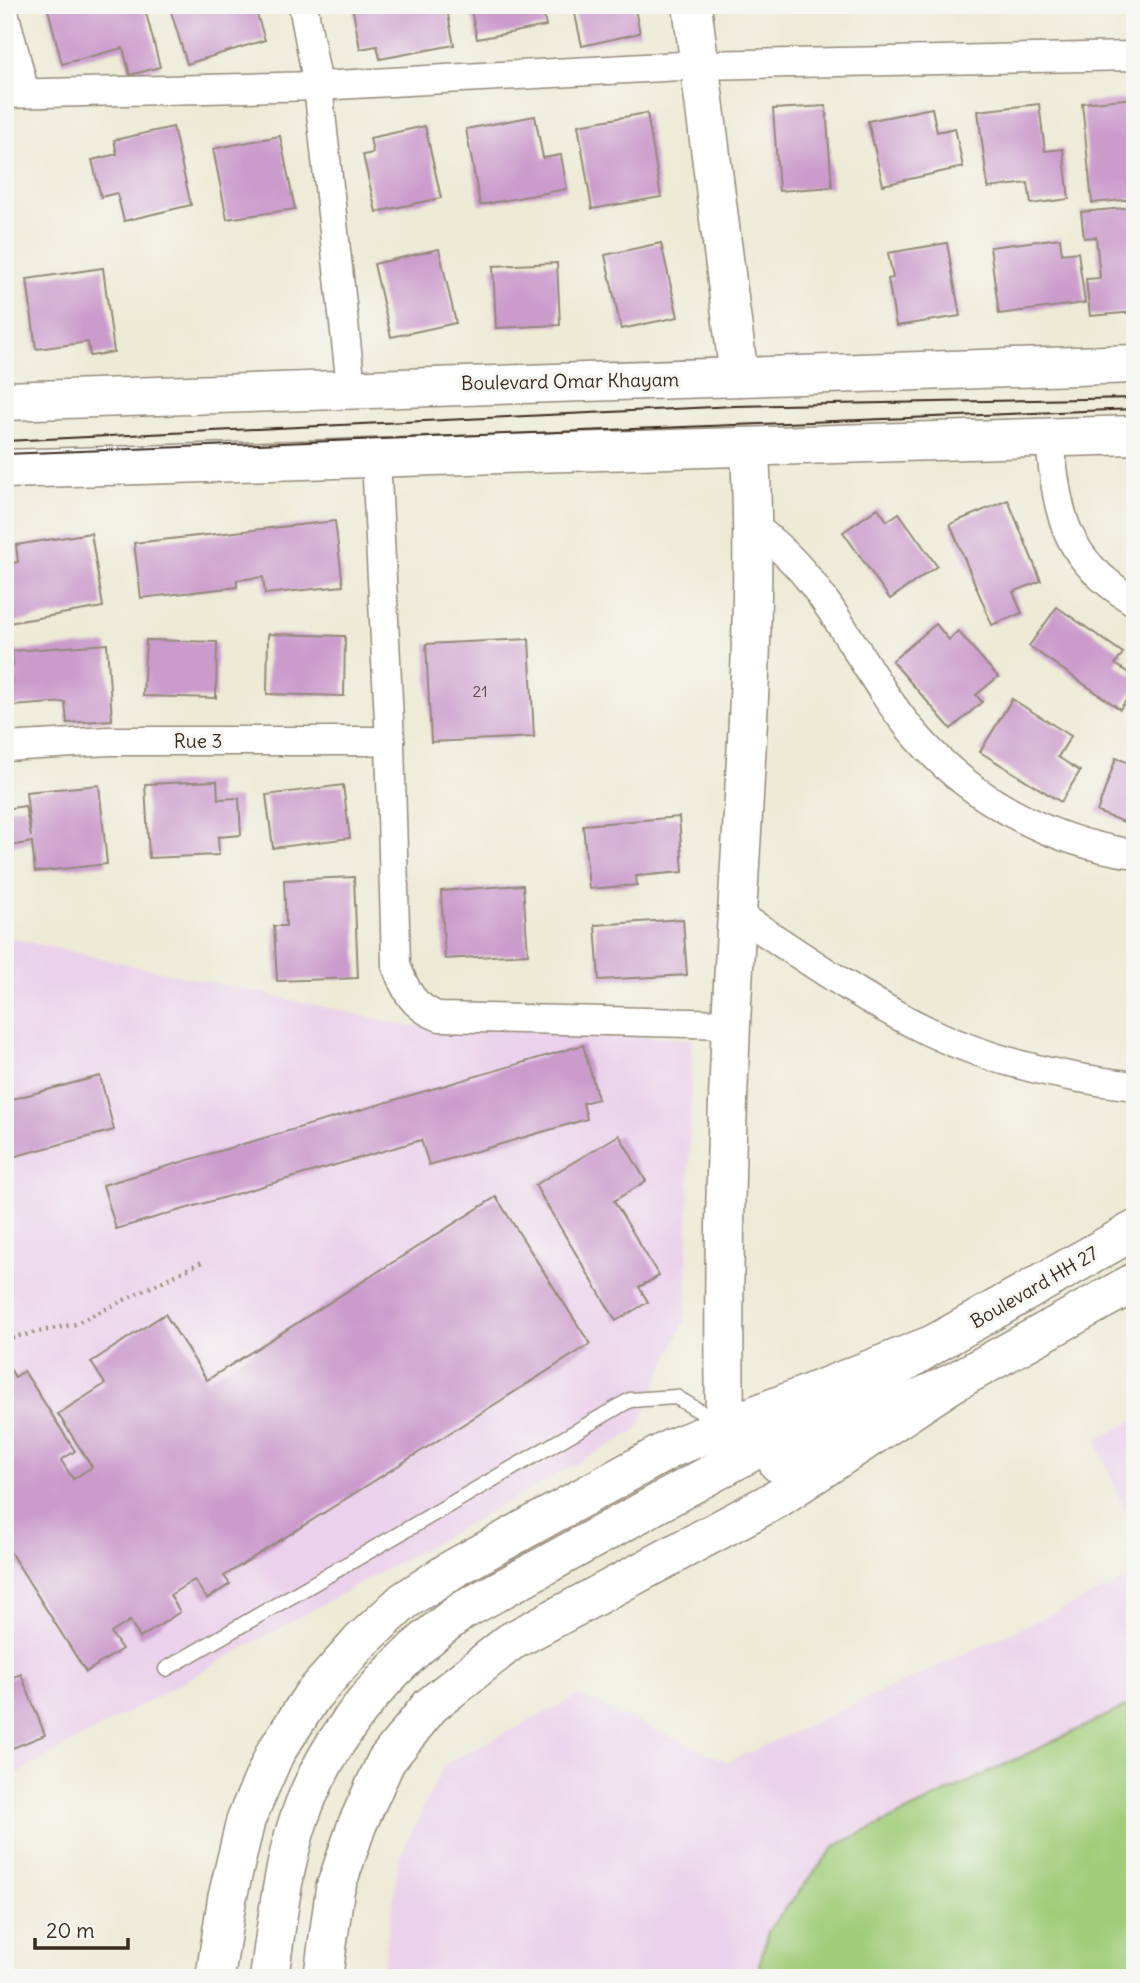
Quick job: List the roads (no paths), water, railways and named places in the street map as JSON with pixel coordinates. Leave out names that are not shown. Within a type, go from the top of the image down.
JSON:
[{"type":"main road","points":[[692,5],[739,377]]},
{"type":"main road","name":"Boulevard Omar Khayam","points":[[5,401],[351,387],[1135,364]]},
{"type":"main road","points":[[5,469],[1135,435]]},
{"type":"main road","points":[[725,1426],[723,1323],[732,1024],[739,915],[754,524],[750,448]]},
{"type":"main road","name":"Boulevard HH 27","points":[[934,1344],[1135,1230]]},
{"type":"main road","points":[[292,1978],[304,1902],[316,1850],[337,1796],[363,1750],[397,1704],[435,1664],[474,1634],[528,1601],[763,1470],[954,1382],[1135,1282]]},
{"type":"main road","points":[[215,1978],[227,1899],[246,1819],[275,1753],[312,1696],[360,1642],[404,1601],[453,1569],[672,1448],[934,1344]]},
{"type":"main road","points":[[269,1978],[295,1833],[313,1787],[341,1736],[376,1687],[422,1640],[462,1611],[831,1408],[934,1344]]},
{"type":"main road","points":[[323,1978],[335,1889],[357,1825],[386,1761],[430,1706],[510,1642],[777,1499],[954,1382]]},
{"type":"street","points":[[303,5],[318,86],[351,387]]},
{"type":"street","points":[[5,16],[15,94],[318,86],[699,65],[1135,56]]},
{"type":"street","points":[[1049,436],[1058,509],[1064,530],[1094,571],[1114,589],[1135,602]]},
{"type":"street","points":[[376,457],[390,741],[396,965],[408,996],[422,1011],[440,1017],[732,1024]]},
{"type":"street","points":[[754,524],[807,578],[912,731],[954,775],[1002,809],[1055,834],[1135,855]]},
{"type":"street","name":"Rue 3","points":[[5,747],[109,741],[390,741]]},
{"type":"street","points":[[739,915],[864,996],[929,1032],[1040,1071],[1135,1086]]},
{"type":"lane","points":[[166,1669],[630,1400],[677,1397],[725,1426]]},
{"type":"tram line","points":[[5,441],[735,406],[1135,398]]},
{"type":"tram line","points":[[5,454],[1135,409]]}]
